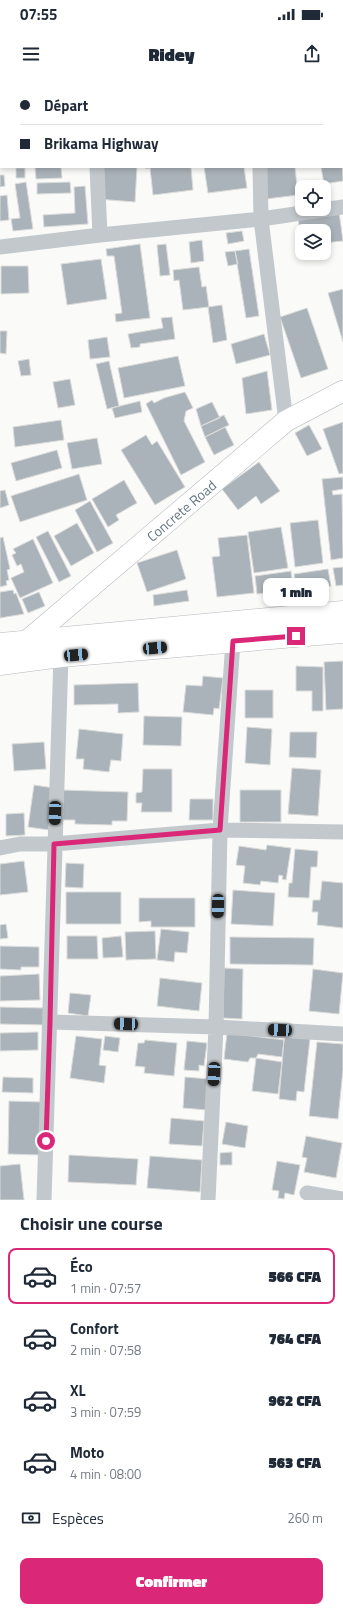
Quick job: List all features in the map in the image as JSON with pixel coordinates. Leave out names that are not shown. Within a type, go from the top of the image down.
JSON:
[{"type":"highway","points":[[0,644],[343,612]]},
{"type":"highway","points":[[0,664],[61,656],[343,632]]},
{"type":"street","points":[[97,168],[100,234]]},
{"type":"street","points":[[260,168],[262,219],[286,421]]},
{"type":"street","points":[[0,247],[100,234],[262,219],[343,207]]},
{"type":"street","name":"Concrete Road","points":[[27,641],[286,421],[343,391]]},
{"type":"street","points":[[208,1200],[216,1027],[220,830],[233,641]]},
{"type":"street","points":[[44,1200],[61,656]]},
{"type":"street","points":[[0,848],[20,844],[54,844],[220,830],[343,832]]},
{"type":"street","points":[[50,1022],[216,1027],[343,1034]]},
{"type":"street","points":[[307,1193],[343,1199]]},
{"type":"building","points":[[16,168],[25,168],[25,178],[16,178]]},
{"type":"building","points":[[35,168],[61,168],[62,178],[36,179]]},
{"type":"building","points":[[99,168],[137,168],[135,202],[97,199]]},
{"type":"building","points":[[150,168],[191,168],[193,190],[153,195]]},
{"type":"building","points":[[204,168],[244,168],[247,188],[208,193]]},
{"type":"building","points":[[262,168],[295,168],[296,180],[295,180],[295,195],[266,199]]},
{"type":"building","points":[[321,168],[343,168],[343,181],[331,183],[331,180],[323,180]]},
{"type":"building","points":[[0,175],[4,175],[5,186],[0,187]]},
{"type":"building","points":[[26,182],[33,229],[13,231],[11,219],[20,218],[15,184]]},
{"type":"building","points":[[70,182],[71,193],[37,194],[37,183]]},
{"type":"building","points":[[85,186],[88,224],[44,227],[43,215],[75,213],[74,187]]},
{"type":"building","points":[[7,195],[9,220],[0,221],[0,196]]},
{"type":"building","points":[[339,212],[343,241],[331,242],[331,224],[299,224],[298,218],[331,216],[331,213]]},
{"type":"building","points":[[242,231],[244,241],[228,244],[226,233]]},
{"type":"building","points":[[202,240],[204,261],[191,263],[189,242]]},
{"type":"building","points":[[140,244],[150,318],[116,322],[115,314],[122,313],[114,256],[107,256],[106,249]]},
{"type":"building","points":[[166,244],[170,275],[160,276],[157,245]]},
{"type":"building","points":[[249,249],[259,316],[246,318],[235,251]]},
{"type":"building","points":[[235,251],[238,264],[228,266],[225,252]]},
{"type":"building","points":[[101,259],[107,299],[67,305],[61,264]]},
{"type":"building","points":[[1,266],[28,266],[29,293],[1,294]]},
{"type":"building","points":[[199,267],[202,287],[206,286],[209,307],[183,310],[179,280],[174,281],[173,270]]},
{"type":"building","points":[[343,289],[343,342],[328,293]]},
{"type":"building","points":[[222,305],[227,340],[213,343],[208,307]]},
{"type":"building","points":[[307,308],[328,369],[301,378],[280,317]]},
{"type":"building","points":[[172,317],[175,339],[140,344],[140,347],[131,348],[128,334],[163,328],[161,318]]},
{"type":"building","points":[[0,331],[7,331],[6,354],[0,353]]},
{"type":"building","points":[[264,334],[270,355],[236,364],[231,344]]},
{"type":"building","points":[[107,337],[110,357],[90,359],[88,340]]},
{"type":"building","points":[[178,356],[185,386],[124,398],[118,368]]},
{"type":"building","points":[[29,359],[31,375],[21,376],[18,361]]},
{"type":"building","points":[[109,361],[119,406],[107,409],[96,364]]},
{"type":"building","points":[[267,371],[272,410],[246,414],[242,378]]},
{"type":"building","points":[[70,379],[75,405],[58,408],[53,382]]},
{"type":"building","points":[[185,392],[193,408],[186,411],[184,421],[205,462],[181,475],[146,404],[152,400],[154,403],[164,398]]},
{"type":"building","points":[[140,401],[142,412],[115,418],[112,408]]},
{"type":"building","points":[[212,402],[220,418],[201,426],[196,409]]},
{"type":"building","points":[[224,415],[229,425],[205,437],[201,426]]},
{"type":"building","points":[[61,420],[64,440],[15,447],[13,427]]},
{"type":"building","points":[[343,422],[343,473],[339,474],[323,429]]},
{"type":"building","points":[[309,425],[322,449],[307,456],[295,433]]},
{"type":"building","points":[[225,427],[234,445],[214,455],[205,437]]},
{"type":"building","points":[[146,435],[152,445],[157,441],[185,487],[155,505],[121,450]]},
{"type":"building","points":[[97,438],[102,464],[72,469],[67,443]]},
{"type":"building","points":[[57,450],[62,468],[16,481],[11,463]]},
{"type":"building","points":[[259,462],[280,491],[261,504],[256,496],[238,510],[222,489]]},
{"type":"building","points":[[79,474],[87,500],[20,522],[11,496]]},
{"type":"building","points":[[343,477],[343,489],[332,491],[333,495],[342,494],[343,558],[331,560],[322,479]]},
{"type":"building","points":[[124,480],[137,503],[116,515],[119,520],[108,527],[92,499]]},
{"type":"building","points":[[5,490],[9,505],[0,508],[0,491]]},
{"type":"building","points":[[90,501],[113,543],[97,552],[75,510]]},
{"type":"building","points":[[318,520],[323,563],[295,567],[290,523]]},
{"type":"building","points":[[77,523],[94,553],[71,566],[54,536]]},
{"type":"building","points":[[281,527],[288,568],[254,573],[248,532]]},
{"type":"building","points":[[48,531],[71,576],[59,582],[36,537]]},
{"type":"building","points":[[247,535],[254,593],[217,597],[212,557],[220,556],[218,538]]},
{"type":"building","points":[[3,537],[10,569],[7,570],[9,580],[6,581],[7,585],[0,587],[0,538]]},
{"type":"building","points":[[33,539],[53,583],[20,598],[11,578],[24,572],[21,564],[17,566],[12,555],[16,553],[13,549]]},
{"type":"building","points":[[177,550],[186,579],[147,592],[137,563]]},
{"type":"building","points":[[343,567],[343,585],[336,586],[333,568]]},
{"type":"building","points":[[328,569],[331,586],[297,592],[294,574]]},
{"type":"building","points":[[291,571],[293,589],[257,594],[255,576]]},
{"type":"building","points":[[13,590],[14,594],[16,593],[24,614],[0,618],[0,592]]},
{"type":"building","points":[[187,590],[189,601],[154,606],[153,595]]},
{"type":"building","points":[[39,592],[45,606],[28,613],[22,599]]},
{"type":"building","points":[[343,661],[343,709],[326,710],[324,662]]},
{"type":"building","points":[[296,666],[323,667],[323,711],[312,711],[312,691],[296,691]]},
{"type":"building","points":[[203,676],[223,678],[219,709],[214,708],[213,715],[183,712],[186,685],[202,686]]},
{"type":"building","points":[[138,683],[139,712],[118,713],[118,704],[74,705],[74,685]]},
{"type":"building","points":[[245,690],[273,690],[273,718],[245,718]]},
{"type":"building","points":[[144,716],[182,717],[181,746],[143,745]]},
{"type":"building","points":[[247,727],[272,729],[270,765],[245,763]]},
{"type":"building","points":[[79,729],[123,734],[121,761],[111,760],[109,772],[83,769],[84,759],[76,759]]},
{"type":"building","points":[[290,732],[317,732],[316,758],[289,757]]},
{"type":"building","points":[[44,742],[46,769],[14,771],[12,744]]},
{"type":"building","points":[[292,768],[321,770],[318,816],[288,814]]},
{"type":"building","points":[[143,769],[172,769],[172,812],[141,812],[142,803],[136,803],[136,793],[142,792]]},
{"type":"building","points":[[34,785],[54,788],[49,830],[28,827]]},
{"type":"building","points":[[60,790],[128,792],[127,821],[112,821],[112,825],[75,824],[75,820],[59,820]]},
{"type":"building","points":[[240,790],[281,790],[281,822],[240,822]]},
{"type":"building","points":[[190,799],[213,799],[213,820],[189,820]]},
{"type":"building","points":[[24,813],[25,835],[6,836],[6,814]]},
{"type":"building","points":[[267,845],[291,848],[286,880],[282,879],[283,876],[279,875],[278,883],[261,881],[260,885],[243,883],[245,866],[236,865],[239,846],[266,850]]},
{"type":"building","points":[[295,849],[318,851],[317,867],[311,867],[309,898],[288,897],[289,883],[292,883]]},
{"type":"building","points":[[24,861],[28,892],[0,895],[0,864]]},
{"type":"building","points":[[66,863],[84,864],[83,888],[65,887]]},
{"type":"building","points":[[322,881],[343,883],[343,928],[317,925],[318,912],[312,912],[313,900],[320,900]]},
{"type":"building","points":[[233,890],[275,893],[273,926],[231,924]]},
{"type":"building","points":[[66,892],[121,892],[121,924],[66,924]]},
{"type":"building","points":[[139,898],[195,898],[195,927],[151,927],[151,921],[139,922]]},
{"type":"building","points":[[6,924],[8,938],[0,939],[0,925]]},
{"type":"building","points":[[161,929],[189,932],[187,953],[175,952],[174,962],[157,960]]},
{"type":"building","points":[[155,931],[156,959],[126,960],[125,932]]},
{"type":"building","points":[[67,936],[97,936],[98,959],[67,959]]},
{"type":"building","points":[[121,936],[123,957],[103,958],[102,938]]},
{"type":"building","points":[[230,937],[314,938],[313,965],[230,964]]},
{"type":"building","points":[[0,946],[39,947],[39,967],[21,967],[21,970],[0,969]]},
{"type":"building","points":[[224,968],[243,969],[242,1019],[223,1018]]},
{"type":"building","points":[[313,969],[343,973],[339,1014],[309,1011]]},
{"type":"building","points":[[39,974],[40,1000],[0,1001],[0,976]]},
{"type":"building","points":[[160,978],[202,983],[199,1011],[157,1006]]},
{"type":"building","points":[[70,993],[91,995],[88,1016],[68,1013]]},
{"type":"building","points":[[0,1007],[44,1008],[46,1025],[0,1024]]},
{"type":"building","points":[[38,1032],[38,1050],[0,1051],[0,1033]]},
{"type":"building","points":[[227,1033],[284,1040],[282,1057],[258,1054],[256,1058],[250,1058],[248,1062],[224,1059]]},
{"type":"building","points":[[76,1036],[102,1039],[99,1065],[106,1066],[104,1083],[70,1078]]},
{"type":"building","points":[[105,1036],[120,1038],[118,1052],[103,1050]]},
{"type":"building","points":[[287,1036],[310,1039],[304,1092],[297,1091],[296,1101],[279,1099],[284,1040]]},
{"type":"building","points":[[145,1040],[177,1043],[174,1076],[144,1073],[145,1067],[135,1066],[138,1043],[144,1043]]},
{"type":"building","points":[[187,1041],[207,1043],[204,1066],[199,1065],[199,1071],[184,1070]]},
{"type":"building","points":[[317,1042],[343,1044],[343,1070],[338,1119],[309,1116]]},
{"type":"building","points":[[256,1058],[282,1062],[278,1094],[252,1091]]},
{"type":"building","points":[[3,1077],[33,1078],[33,1093],[2,1092]]},
{"type":"building","points":[[185,1077],[209,1079],[207,1110],[183,1108]]},
{"type":"building","points":[[9,1101],[41,1102],[40,1155],[8,1154]]},
{"type":"building","points":[[171,1118],[204,1121],[202,1146],[169,1144]]},
{"type":"building","points":[[226,1122],[248,1126],[245,1148],[222,1144]]},
{"type":"building","points":[[306,1136],[342,1143],[336,1178],[304,1172],[307,1158],[302,1157]]},
{"type":"building","points":[[232,1152],[232,1165],[220,1165],[220,1153]]},
{"type":"building","points":[[69,1155],[138,1159],[136,1185],[68,1182]]},
{"type":"building","points":[[150,1156],[202,1160],[200,1192],[147,1188]]},
{"type":"building","points":[[277,1161],[300,1165],[294,1195],[285,1193],[284,1199],[278,1198],[279,1191],[272,1190]]},
{"type":"building","points":[[20,1164],[24,1200],[0,1200],[0,1166]]},
{"type":"route","points":[[46,1141],[54,844],[220,830],[233,641],[296,636]]}]
